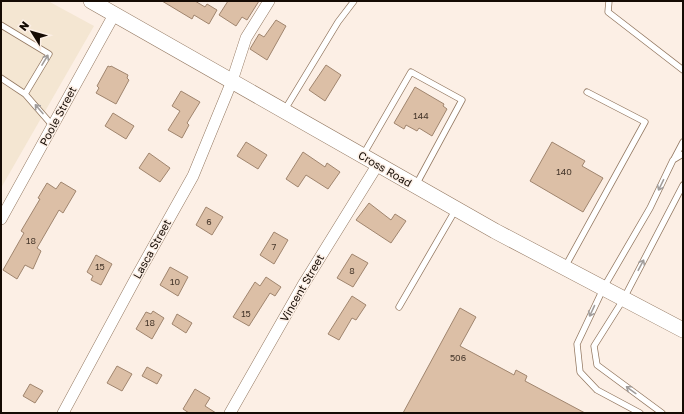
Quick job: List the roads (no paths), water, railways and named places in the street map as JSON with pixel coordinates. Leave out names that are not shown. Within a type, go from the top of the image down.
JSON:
[{"type":"street","name":"Cross Road","points":[[91,1],[115,13],[415,186],[604,287],[623,300],[683,330]]},
{"type":"street","name":"Lasca Street","points":[[63,413],[193,176],[232,81],[246,38],[269,1]]},
{"type":"street","name":"Poole Street","points":[[1,218],[115,13]]},
{"type":"street","name":"Vincent Street","points":[[230,413],[303,285],[378,164]]},
{"type":"lane","points":[[284,111],[338,22],[354,1]]},
{"type":"lane","points":[[609,1],[608,12],[683,70]]},
{"type":"lane","points":[[1,25],[49,54],[25,94]]},
{"type":"lane","points":[[362,155],[411,72],[462,100],[415,186]]},
{"type":"lane","points":[[1,78],[25,94],[52,125]]},
{"type":"lane","points":[[565,267],[645,122],[587,92]]},
{"type":"lane","points":[[640,413],[597,390],[580,372],[577,344],[604,287],[650,208],[683,142]]},
{"type":"lane","points":[[673,160],[683,154]]},
{"type":"lane","points":[[662,413],[597,365],[594,346],[623,300],[683,185]]},
{"type":"lane","points":[[399,307],[457,209]]}]
